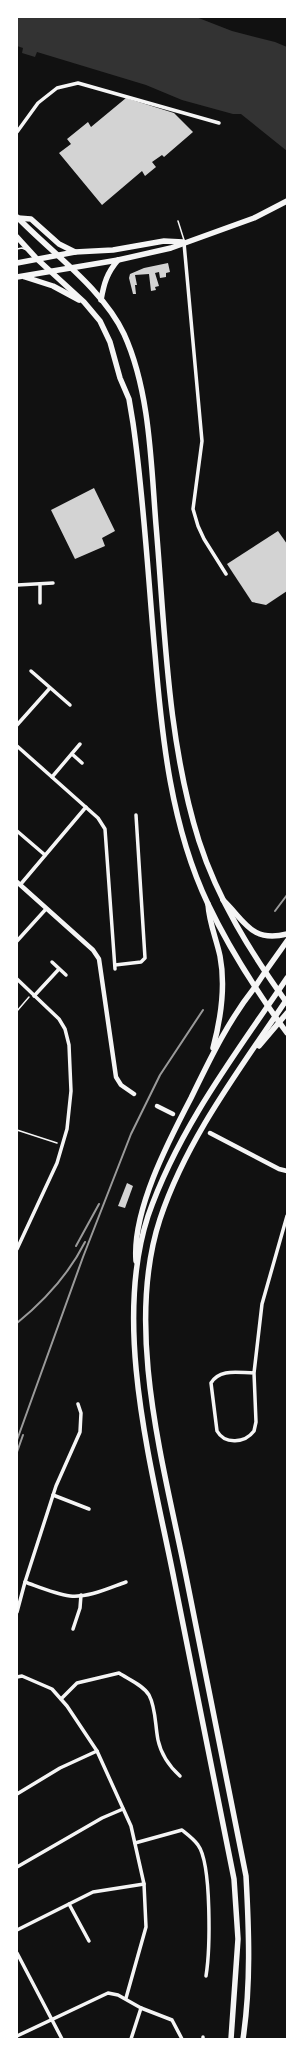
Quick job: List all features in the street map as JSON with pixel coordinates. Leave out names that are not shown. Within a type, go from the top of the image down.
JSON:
[{"type":"main road","points":[[20,276],[118,260],[171,248],[254,218],[287,201]]},
{"type":"main road","points":[[18,217],[31,219],[59,244],[76,252]]},
{"type":"main road","points":[[18,217],[101,300],[114,317],[124,334],[132,356],[141,394],[152,466],[174,725],[180,765],[199,841],[223,900],[246,942],[287,1003]]},
{"type":"main road","points":[[17,237],[37,259],[84,302],[98,318],[110,342],[120,378],[129,399],[138,456],[162,731],[171,787],[182,830],[189,854],[208,904],[229,947],[254,987],[287,1033]]},
{"type":"main road","points":[[17,263],[76,252],[113,250],[164,241],[184,243]]},
{"type":"main road","points":[[101,300],[105,280],[109,270],[118,260]]},
{"type":"main road","points":[[20,276],[53,286],[84,302]]},
{"type":"main road","points":[[223,900],[252,931],[263,936],[275,937],[287,934]]},
{"type":"main road","points":[[208,904],[209,918],[220,957],[222,978],[220,1019],[210,1058]]},
{"type":"main road","points":[[137,1267],[135,1246],[144,1209],[164,1152],[210,1058],[230,1021],[287,941]]},
{"type":"main road","points":[[231,2039],[238,1939],[234,1879],[148,1444],[135,1360],[133,1330],[137,1267],[148,1218],[170,1163],[214,1086],[287,978]]},
{"type":"main road","points":[[243,2039],[248,2002],[249,1951],[246,1876],[159,1439],[146,1359],[144,1331],[148,1274],[159,1221],[179,1168],[205,1121],[287,999]]},
{"type":"main road","points":[[240,1070],[287,1013]]},
{"type":"street","points":[[17,132],[38,103],[57,88],[78,83],[219,123]]},
{"type":"street","points":[[184,243],[202,441],[193,509],[204,539],[226,574]]},
{"type":"street","points":[[17,585],[53,583]]},
{"type":"street","points":[[40,584],[40,603]]},
{"type":"street","points":[[31,671],[70,705]]},
{"type":"street","points":[[17,725],[50,688]]},
{"type":"street","points":[[52,777],[80,744]]},
{"type":"street","points":[[17,746],[102,823],[107,835],[115,967],[141,962],[145,958],[136,815]]},
{"type":"street","points":[[72,754],[82,764]]},
{"type":"street","points":[[86,807],[45,855],[18,883],[46,910],[93,950],[99,959],[116,1077],[121,1085],[134,1094]]},
{"type":"street","points":[[17,831],[45,855]]},
{"type":"street","points":[[17,941],[46,910]]},
{"type":"street","points":[[52,962],[66,975]]},
{"type":"street","points":[[33,995],[59,969]]},
{"type":"street","points":[[17,979],[59,1019],[68,1036],[71,1091],[70,1110],[63,1145],[52,1177],[17,1248]]},
{"type":"street","points":[[157,1106],[173,1114]]},
{"type":"street","points":[[210,1133],[279,1169],[287,1171]]},
{"type":"street","points":[[254,1373],[222,1373],[216,1376],[211,1383],[217,1431],[221,1436],[228,1440],[243,1439],[254,1431],[256,1422],[254,1373],[262,1304],[287,1216]]},
{"type":"street","points":[[17,1612],[25,1582],[53,1496],[80,1432],[81,1413],[78,1404]]},
{"type":"street","points":[[53,1496],[89,1509]]},
{"type":"street","points":[[25,1582],[72,1596],[97,1592],[126,1582]]},
{"type":"street","points":[[73,1629],[80,1608],[81,1595]]},
{"type":"street","points":[[61,1699],[77,1683],[98,1678],[119,1674],[133,1682],[148,1694],[155,1713],[161,1747],[166,1761],[180,1776]]},
{"type":"street","points":[[17,1677],[22,1676],[52,1689],[61,1699],[97,1751],[131,1826],[144,1884],[146,1927],[126,1998]]},
{"type":"street","points":[[17,1794],[60,1768],[97,1751]]},
{"type":"street","points":[[17,1867],[102,1818],[123,1809]]},
{"type":"street","points":[[135,1843],[182,1830],[199,1845],[206,1866],[209,1954],[206,1976]]},
{"type":"street","points":[[17,1930],[93,1892],[144,1884]]},
{"type":"street","points":[[69,1904],[89,1941]]},
{"type":"street","points":[[17,1953],[62,2039]]},
{"type":"street","points":[[17,2036],[52,2021],[108,1993],[126,1998],[141,2008],[172,2020],[182,2039]]},
{"type":"street","points":[[131,2039],[141,2008]]},
{"type":"lane","points":[[178,221],[184,243]]},
{"type":"lane","points":[[17,249],[22,248],[37,259]]},
{"type":"path","points":[[17,1010],[33,995]]},
{"type":"path","points":[[17,1130],[63,1145]]},
{"type":"shaded area","points":[[17,17],[196,17],[232,31],[275,42],[287,47],[287,151],[241,114],[233,114],[182,100],[146,85],[37,52],[35,57],[22,53],[23,48],[17,46]]},
{"type":"building","points":[[126,98],[174,113],[193,132],[164,157],[162,155],[152,162],[156,167],[145,176],[142,171],[102,205],[59,153],[71,144],[67,139],[88,122],[91,127]]},
{"type":"building","points":[[168,263],[170,272],[166,273],[166,277],[160,278],[159,272],[155,273],[159,286],[155,287],[156,290],[151,291],[149,274],[135,275],[137,285],[135,285],[136,294],[133,294],[129,278],[130,274],[144,268]]},
{"type":"building","points":[[94,488],[115,531],[102,538],[105,546],[75,559],[51,510]]},
{"type":"building","points":[[278,531],[287,544],[287,591],[266,605],[252,602],[227,564]]},
{"type":"building","points":[[127,1183],[133,1186],[125,1208],[118,1206]]},
{"type":"railway","points":[[275,911],[287,895]]},
{"type":"railway","points":[[17,1440],[83,1257],[131,1134],[160,1075],[203,1010]]},
{"type":"railway","points":[[76,1246],[99,1204]]},
{"type":"railway","points":[[17,1323],[37,1306],[64,1276],[79,1254],[85,1242]]},
{"type":"railway","points":[[17,1452],[23,1435]]}]
